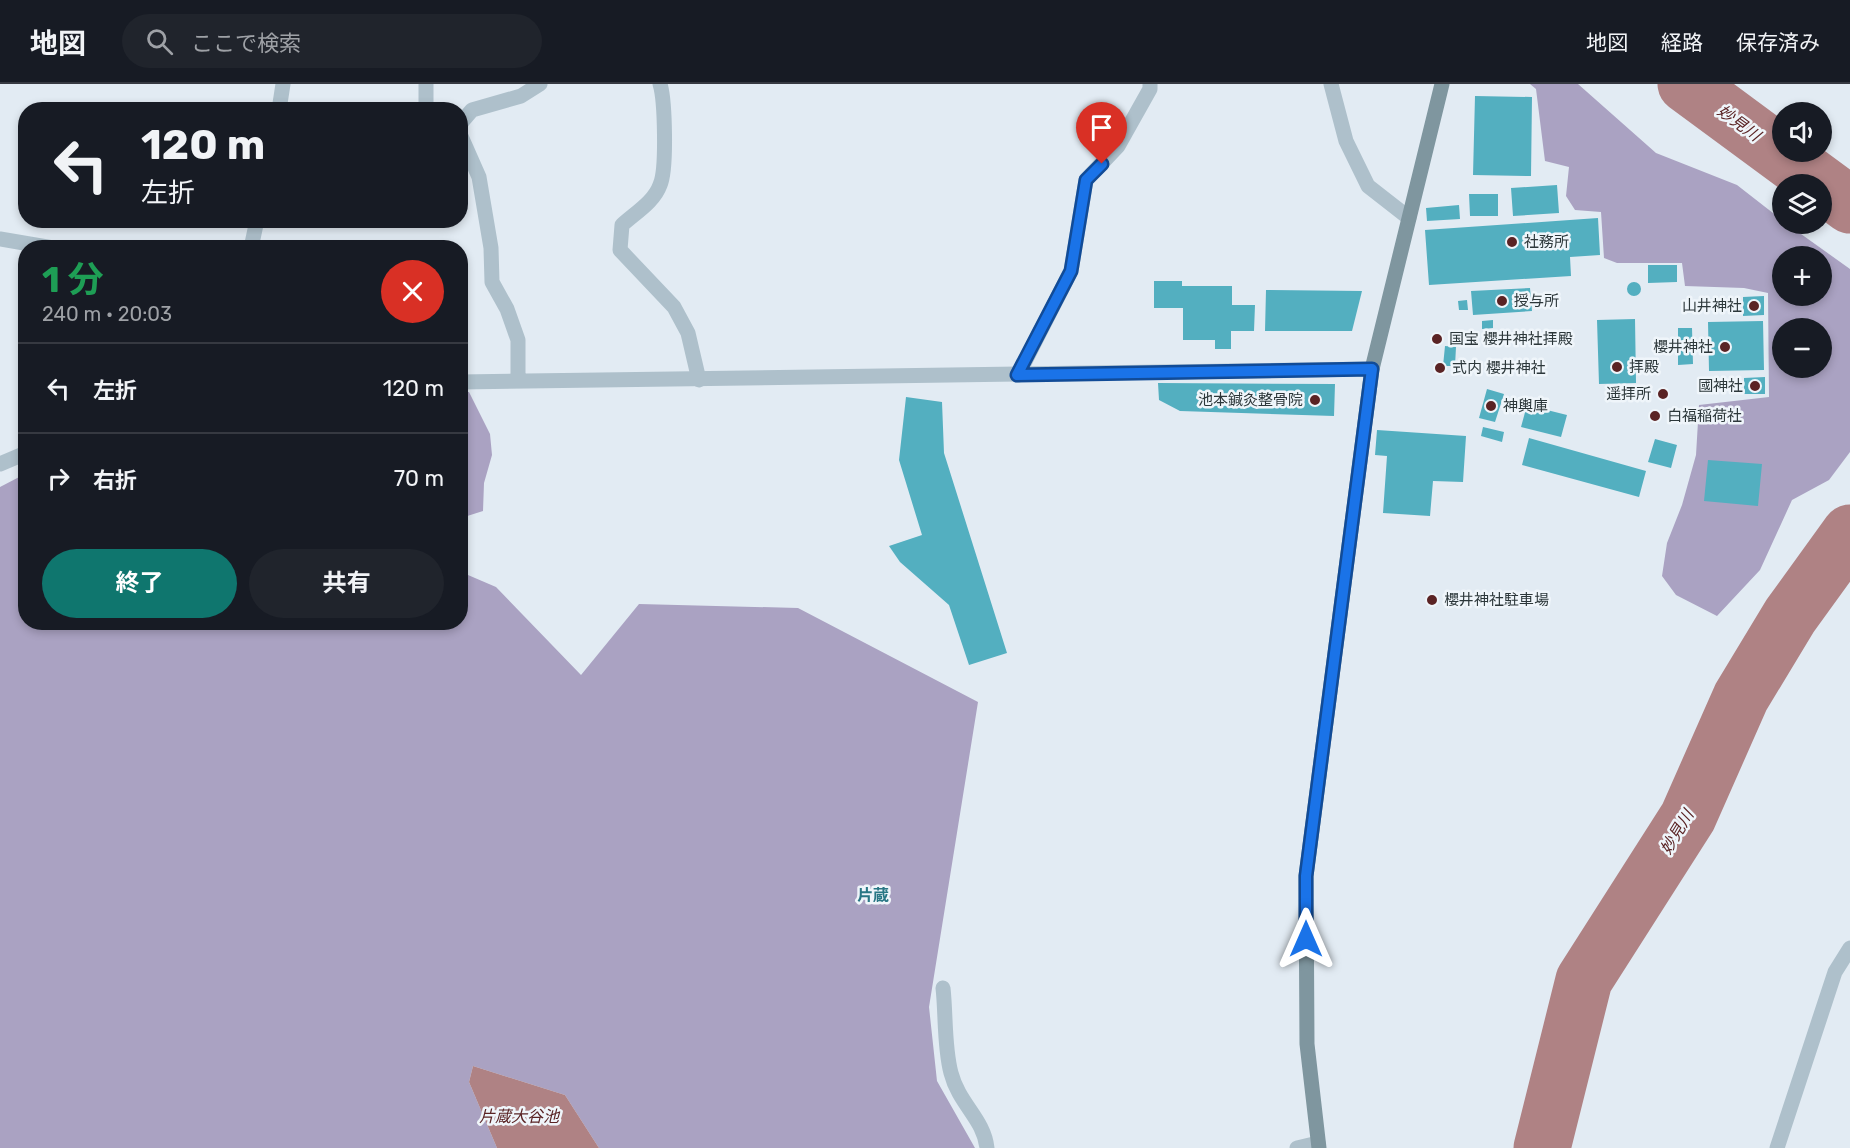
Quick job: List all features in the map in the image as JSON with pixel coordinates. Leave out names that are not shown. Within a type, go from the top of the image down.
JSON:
[{"type":"street","points":[[280,102],[283,84]]},
{"type":"street","points":[[426,84],[426,102]]},
{"type":"street","points":[[468,115],[472,110],[521,96],[540,84]]},
{"type":"street","points":[[660,84],[665,99],[661,184],[651,200],[622,225],[620,250],[674,307],[688,333],[699,380]]},
{"type":"street","points":[[1017,375],[1071,271],[1086,180],[1118,146],[1150,89],[1150,84]]},
{"type":"street","points":[[1331,84],[1346,141],[1368,186],[1409,218]]},
{"type":"street","points":[[1297,1148],[1318,1146],[1307,1044],[1306,876],[1372,369],[1442,84]]},
{"type":"street","points":[[468,153],[478,177],[491,248],[492,282],[507,309],[518,340],[518,381]]},
{"type":"street","points":[[0,239],[18,242]]},
{"type":"street","points":[[468,382],[1372,369]]},
{"type":"street","points":[[0,464],[18,456]]},
{"type":"street","points":[[1777,1148],[1835,972],[1850,948]]},
{"type":"street","points":[[944,988],[950,1072],[961,1101],[986,1132],[987,1148]]},
{"type":"shaded area","points":[[1530,84],[1578,84],[1656,153],[1737,185],[1772,212],[1772,234],[1801,234],[1818,246],[1772,246],[1772,306],[1832,306],[1832,256],[1850,269],[1850,452],[1829,480],[1792,500],[1760,570],[1717,616],[1676,595],[1662,576],[1667,543],[1682,505],[1696,455],[1699,405],[1769,397],[1768,293],[1744,288],[1685,286],[1682,263],[1617,263],[1604,258],[1601,212],[1575,210],[1566,196],[1569,167],[1545,161],[1536,89]]},
{"type":"shaded area","points":[[468,392],[490,434],[492,455],[484,483],[483,511],[468,516]]},
{"type":"shaded area","points":[[18,478],[18,630],[468,630],[468,575],[496,587],[581,675],[639,604],[798,608],[978,702],[929,1007],[937,1081],[975,1148],[599,1148],[565,1095],[473,1066],[469,1082],[497,1148],[0,1148],[0,487]]},
{"type":"water","name":"片蔵大谷池","points":[[473,1066],[565,1095],[599,1148],[497,1148],[469,1082]]},
{"type":"building","points":[[1475,96],[1532,97],[1531,176],[1473,175]]},
{"type":"building","points":[[1557,185],[1559,213],[1513,216],[1511,188]]},
{"type":"building","points":[[1469,194],[1498,194],[1498,216],[1470,216]]},
{"type":"building","points":[[1459,205],[1460,219],[1427,221],[1426,208]]},
{"type":"building","name":"社務所","points":[[1598,218],[1600,255],[1570,257],[1571,276],[1429,285],[1425,230]]},
{"type":"building","points":[[1648,265],[1677,265],[1677,282],[1648,283]]},
{"type":"building","points":[[1154,281],[1182,281],[1182,286],[1232,286],[1232,305],[1255,305],[1254,331],[1231,331],[1231,349],[1215,349],[1215,340],[1183,340],[1183,308],[1154,308]]},
{"type":"building","points":[[1631,282],[1637,282],[1641,289],[1637,296],[1631,296],[1627,292],[1627,286]]},
{"type":"building","name":"授与所","points":[[1530,288],[1532,311],[1473,315],[1471,291]]},
{"type":"building","points":[[1266,290],[1362,291],[1352,331],[1265,331]]},
{"type":"building","name":"山井神社","points":[[1764,296],[1764,315],[1743,316],[1743,297]]},
{"type":"building","points":[[1467,300],[1468,310],[1459,310],[1458,301]]},
{"type":"building","name":"拝殿","points":[[1635,319],[1636,383],[1599,384],[1597,320]]},
{"type":"building","points":[[1493,320],[1493,328],[1482,329],[1482,321]]},
{"type":"building","points":[[1763,321],[1764,370],[1709,371],[1708,322]]},
{"type":"building","points":[[1678,328],[1692,328],[1693,364],[1678,365]]},
{"type":"building","points":[[1445,346],[1456,347],[1455,366],[1443,366]]},
{"type":"building","name":"國神社","points":[[1765,377],[1765,394],[1744,394],[1744,378]]},
{"type":"building","points":[[1158,383],[1335,384],[1334,416],[1180,411],[1159,400]]},
{"type":"building","name":"神輿庫","points":[[1487,389],[1504,394],[1495,422],[1479,418]]},
{"type":"building","points":[[906,397],[942,402],[944,453],[1007,653],[969,665],[949,605],[900,562],[889,546],[922,535],[899,460]]},
{"type":"building","points":[[1527,405],[1567,415],[1561,437],[1521,427]]},
{"type":"building","name":"白福稲荷社","points":[[1652,411],[1659,412],[1659,420],[1651,419]]},
{"type":"building","points":[[1483,427],[1504,432],[1502,442],[1481,436]]},
{"type":"building","points":[[1377,430],[1466,436],[1463,482],[1433,481],[1430,516],[1383,513],[1387,456],[1375,455]]},
{"type":"building","points":[[1529,438],[1646,471],[1639,497],[1522,465]]},
{"type":"building","points":[[1655,439],[1677,445],[1671,468],[1648,462]]},
{"type":"building","points":[[1708,460],[1762,464],[1758,506],[1704,501]]},
{"type":"waterway","name":"妙見川","points":[[1686,84],[1850,205]]},
{"type":"waterway","name":"妙見川","points":[[1542,1148],[1584,980],[1688,817],[1741,697],[1790,616],[1850,533]]},
{"type":"place","name":"社務所","points":[[1512,242]]},
{"type":"place","name":"授与所","points":[[1502,301]]},
{"type":"place","name":"山井神社","points":[[1754,306]]},
{"type":"place","name":"国宝 櫻井神社拝殿","points":[[1437,339]]},
{"type":"place","name":"櫻井神社","points":[[1725,347]]},
{"type":"place","name":"拝殿","points":[[1617,367]]},
{"type":"place","name":"式内 櫻井神社","points":[[1440,368]]},
{"type":"place","name":"國神社","points":[[1755,386]]},
{"type":"place","name":"遥拝所","points":[[1663,394]]},
{"type":"place","name":"池本鍼灸整骨院","points":[[1315,400]]},
{"type":"place","name":"神輿庫","points":[[1491,406]]},
{"type":"place","name":"白福稲荷社","points":[[1655,416]]},
{"type":"place","name":"櫻井神社駐車場","points":[[1432,600]]},
{"type":"district","name":"片蔵","points":[[873,895]]},
{"type":"route","points":[[1102,164],[1086,180],[1071,271],[1042,331],[1017,375],[1372,369],[1306,876],[1306,939]]}]
